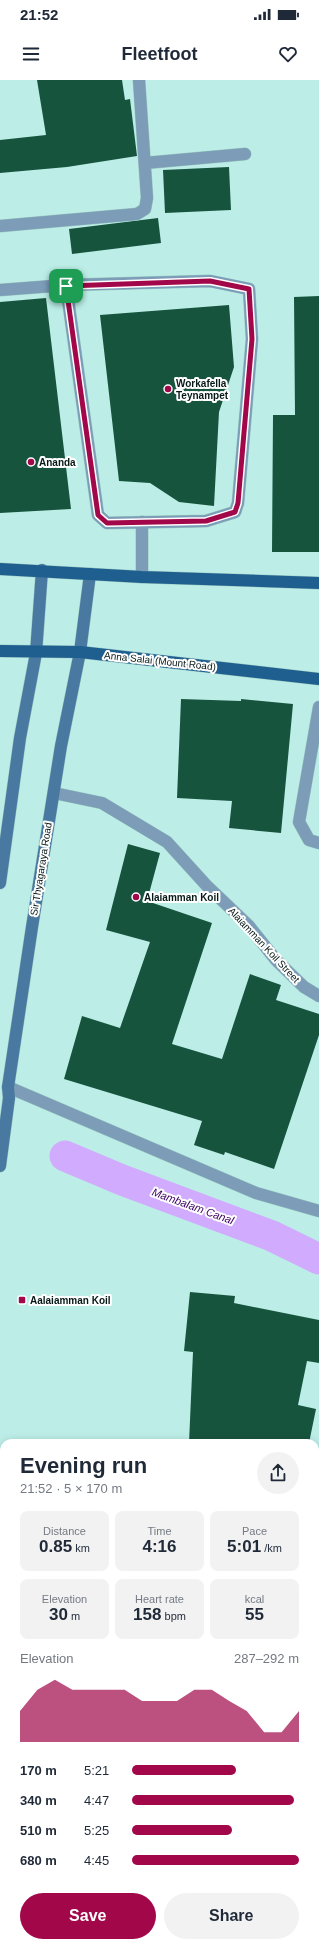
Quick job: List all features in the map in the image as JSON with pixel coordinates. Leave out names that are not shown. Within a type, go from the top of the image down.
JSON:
[{"type":"main road","points":[[0,569],[42,570],[142,577],[319,583]]},
{"type":"main road","points":[[0,883],[20,738],[36,653],[42,570]]},
{"type":"main road","name":"Sir Thyagaraya Road","points":[[0,1166],[9,1098],[8,1087],[32,927],[54,793],[80,652],[90,574]]},
{"type":"main road","name":"Anna Salai (Mount Road)","points":[[0,651],[36,653],[80,652],[319,679]]},
{"type":"street","points":[[0,226],[137,214],[145,209],[145,163],[139,80]]},
{"type":"street","points":[[145,163],[245,154]]},
{"type":"street","points":[[0,290],[66,286],[210,281],[249,289],[252,339],[238,503],[235,512],[206,521],[107,523],[98,515],[66,286]]},
{"type":"street","points":[[142,522],[142,577]]},
{"type":"street","points":[[319,709],[300,822],[309,840],[319,843]]},
{"type":"street","name":"Alaiamman Koil Street","points":[[54,793],[102,803],[167,842],[207,886],[250,926],[287,971],[304,987],[319,996]]},
{"type":"street","points":[[8,1087],[256,1192],[319,1211]]},
{"type":"building","points":[[37,80],[122,80],[125,100],[130,99],[137,156],[67,167],[0,173],[0,140],[46,135]]},
{"type":"building","points":[[229,167],[231,210],[165,213],[163,170]]},
{"type":"building","points":[[158,218],[161,243],[72,254],[69,229]]},
{"type":"building","points":[[319,296],[319,552],[272,552],[273,415],[295,415],[294,297]]},
{"type":"building","points":[[46,298],[71,509],[0,513],[0,302]]},
{"type":"building","name":"Workafella Teynampet","points":[[229,305],[234,367],[219,412],[214,506],[179,502],[150,483],[119,481],[100,315]]},
{"type":"building","points":[[181,699],[241,701],[241,699],[293,704],[281,833],[229,828],[232,801],[177,798]]},
{"type":"building","points":[[128,844],[160,853],[147,901],[212,923],[172,1044],[222,1059],[250,974],[281,985],[276,1000],[319,1014],[319,1035],[274,1169],[225,1152],[224,1155],[194,1145],[202,1121],[64,1079],[82,1016],[120,1028],[150,942],[106,930]]},
{"type":"building","points":[[190,1292],[235,1296],[234,1303],[319,1320],[319,1363],[307,1361],[298,1405],[316,1409],[310,1439],[189,1439],[193,1352],[184,1351]]},
{"type":"waterway","name":"Mambalam Canal","points":[[65,1156],[122,1180],[272,1236],[319,1259]]},
{"type":"place","name":"Workafella Teynampet","points":[[168,389]]},
{"type":"place","name":"Ananda","points":[[31,462]]},
{"type":"place","name":"Alaiamman Koil","points":[[136,897]]},
{"type":"place","name":"Aalaiamman Koil","points":[[22,1300]]},
{"type":"route","points":[[210,281],[249,289],[252,339],[238,503],[235,512],[206,521],[107,523],[98,515],[66,286],[210,281]]}]
